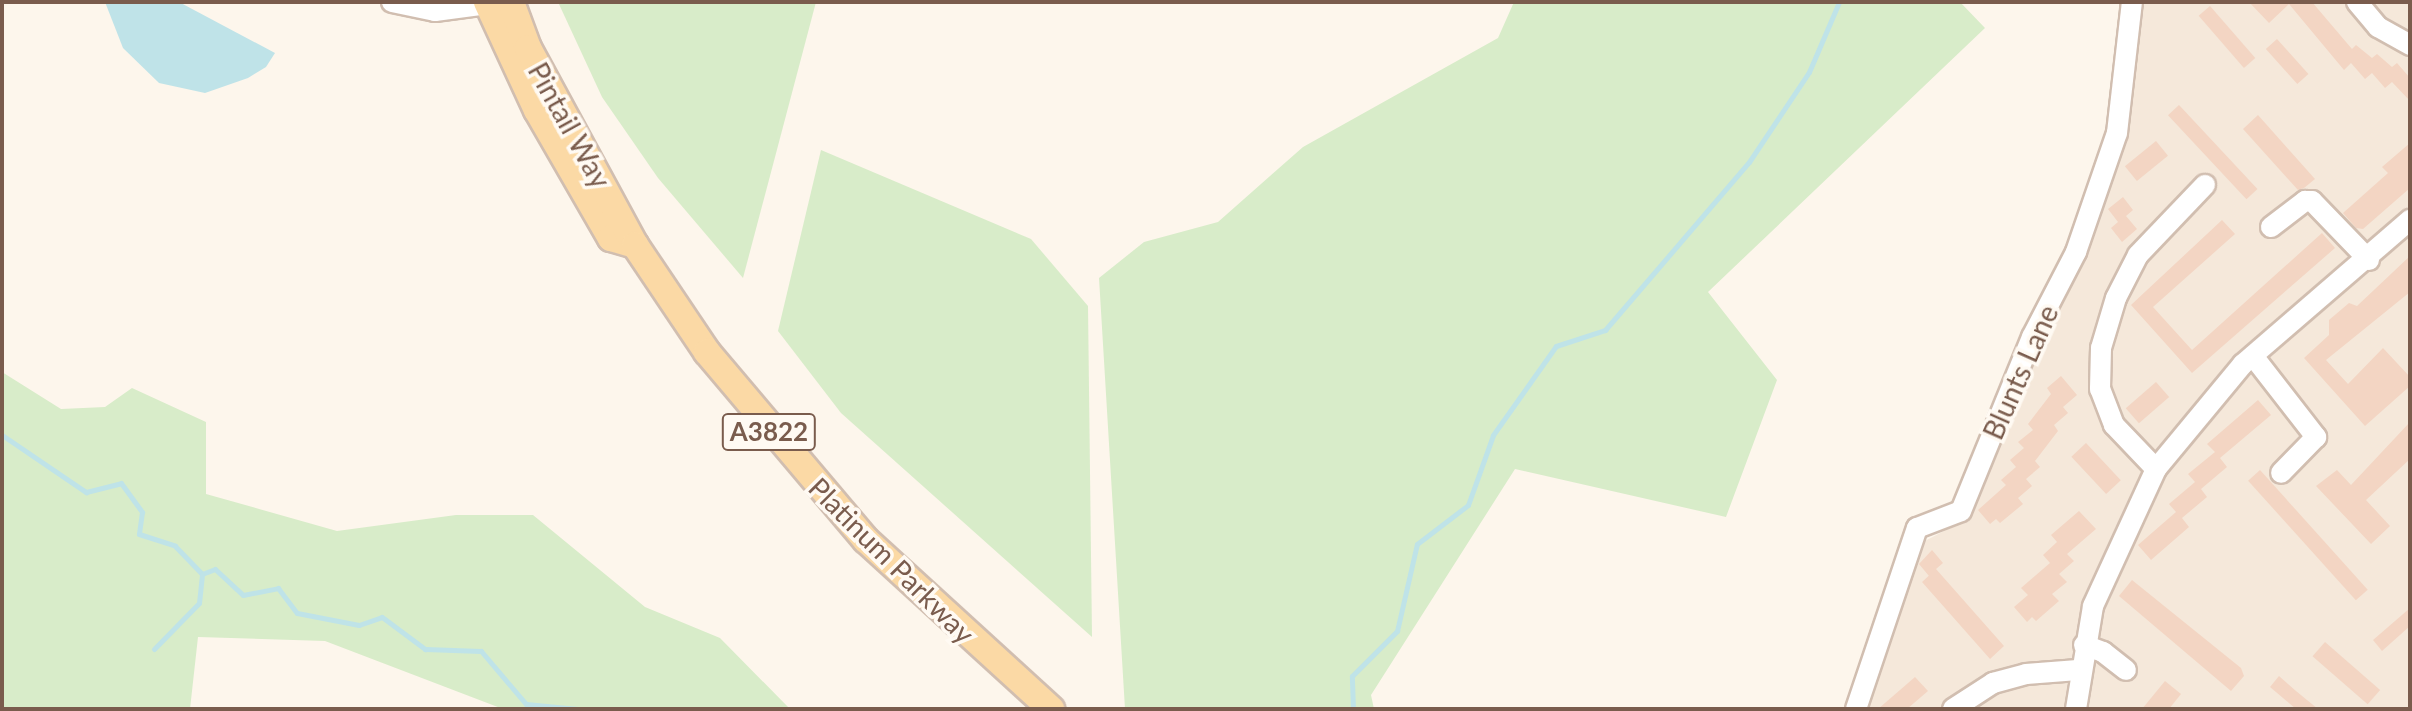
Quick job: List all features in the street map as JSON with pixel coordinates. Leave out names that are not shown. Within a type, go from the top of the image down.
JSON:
[{"type":"main road","name":"Platinum Parkway","points":[[495,3],[537,110],[611,238],[635,245],[707,352],[829,501],[969,638],[1051,709]]},
{"type":"street","points":[[392,2],[435,11],[495,3]]},
{"type":"street","name":"Blunts Lane","points":[[1856,709],[1917,528],[1961,511],[2032,337],[2076,252],[2117,133],[2132,2]]},
{"type":"street","points":[[2357,2],[2378,27],[2410,45]]},
{"type":"street","points":[[2156,469],[2114,425],[2100,389],[2101,348],[2116,298],[2138,255],[2205,185]]},
{"type":"street","points":[[2271,227],[2305,201],[2312,201],[2369,260]]},
{"type":"street","points":[[2076,709],[2078,670],[2105,577],[2156,469],[2253,356],[2369,260],[2410,220]]},
{"type":"street","points":[[2253,356],[2316,437],[2281,473]]},
{"type":"street","points":[[2084,645],[2103,652],[2126,670]]},
{"type":"street","points":[[1953,709],[1993,683],[2026,674],[2078,670]]},
{"type":"shaded area","points":[[2143,2],[2410,2],[2410,709],[1860,709],[1921,543],[1971,517],[2129,127]]},
{"type":"green space","points":[[558,2],[816,2],[743,278],[658,178],[602,97]]},
{"type":"green space","points":[[1514,2],[1960,2],[1985,28],[1708,292],[1777,380],[1726,517],[1515,469],[1371,695],[1374,709],[1125,709],[1099,278],[1144,242],[1218,222],[1303,147],[1498,38]]},
{"type":"green space","points":[[821,150],[1031,239],[1088,306],[1092,637],[841,413],[778,331]]},
{"type":"green space","points":[[2,372],[61,409],[105,407],[132,388],[206,422],[206,494],[337,531],[456,515],[533,515],[645,607],[720,638],[790,709],[503,709],[325,641],[198,637],[190,709],[2,709]]},
{"type":"water","points":[[105,2],[179,2],[275,53],[266,67],[248,78],[205,93],[159,83],[123,48]]},
{"type":"building","points":[[2249,2],[2312,2],[2352,49],[2356,45],[2372,58],[2377,54],[2392,67],[2397,63],[2410,78],[2410,101],[2392,82],[2385,88],[2372,73],[2365,79],[2351,63],[2344,70],[2289,4],[2269,23]]},
{"type":"building","points":[[2210,6],[2255,58],[2244,68],[2199,16]]},
{"type":"building","points":[[2277,39],[2308,74],[2297,84],[2266,49]]},
{"type":"building","points":[[2179,105],[2257,189],[2246,199],[2168,115]]},
{"type":"building","points":[[2258,115],[2315,179],[2304,188],[2298,190],[2243,129]]},
{"type":"building","points":[[2156,141],[2168,156],[2137,181],[2125,166]]},
{"type":"building","points":[[2410,143],[2410,188],[2363,229],[2356,228],[2343,213],[2388,173],[2382,167]]},
{"type":"building","points":[[2123,197],[2133,210],[2126,216],[2137,229],[2122,242],[2111,228],[2118,222],[2108,209]]},
{"type":"building","points":[[2222,220],[2235,234],[2153,307],[2192,350],[2322,233],[2335,248],[2192,373],[2131,305]]},
{"type":"building","points":[[2410,256],[2410,292],[2326,360],[2348,384],[2383,348],[2410,377],[2410,386],[2365,426],[2304,358],[2329,335],[2329,320],[2349,303],[2357,306]]},
{"type":"building","points":[[2061,376],[2077,395],[2063,407],[2068,413],[2054,425],[2058,431],[2035,461],[2040,467],[2026,479],[2032,486],[2018,498],[2023,504],[2000,523],[1996,519],[1990,524],[1978,510],[2006,485],[2001,480],[2016,467],[2010,460],[2024,448],[2018,442],[2033,430],[2028,424],[2051,394],[2047,388]]},
{"type":"building","points":[[2156,382],[2169,397],[2139,423],[2126,408]]},
{"type":"building","points":[[2258,400],[2271,415],[2220,458],[2227,467],[2201,489],[2207,497],[2182,518],[2189,527],[2151,560],[2138,545],[2176,512],[2169,504],[2195,482],[2188,474],[2215,452],[2207,444]]},
{"type":"building","points":[[2410,422],[2410,459],[2366,500],[2390,526],[2371,544],[2316,486],[2337,470],[2351,485]]},
{"type":"building","points":[[2086,443],[2121,480],[2106,494],[2071,457]]},
{"type":"building","points":[[2260,470],[2368,590],[2356,600],[2248,481]]},
{"type":"building","points":[[2079,511],[2096,529],[2067,554],[2074,561],[2059,574],[2067,582],[2052,594],[2059,601],[2036,621],[2032,617],[2027,622],[2014,607],[2028,595],[2021,588],[2050,563],[2043,555],[2057,542],[2051,535]]},
{"type":"building","points":[[1932,550],[1943,563],[1936,569],[2004,646],[1990,659],[1922,582],[1929,576],[1919,564]]},
{"type":"building","points":[[2132,580],[2241,668],[2244,676],[2231,691],[2119,596]]},
{"type":"building","points":[[2410,608],[2410,626],[2382,651],[2373,640]]},
{"type":"building","points":[[2325,642],[2380,690],[2368,704],[2313,656]]},
{"type":"building","points":[[2279,676],[2318,709],[2296,709],[2270,687]]},
{"type":"building","points":[[1915,677],[1928,691],[1907,709],[1878,709]]},
{"type":"building","points":[[2165,681],[2181,694],[2169,709],[2142,709]]},
{"type":"waterway","points":[[1353,709],[1352,676],[1397,631],[1417,544],[1468,505],[1493,435],[1556,346],[1605,330],[1749,162],[1809,72],[1839,2]]},
{"type":"waterway","points":[[2,435],[86,492],[121,483],[142,512],[139,534],[175,546],[202,574],[215,569],[243,595],[278,588],[297,613],[359,625],[382,617],[425,649],[481,651],[526,704],[578,709]]},
{"type":"waterway","points":[[154,649],[199,603],[202,574]]}]
